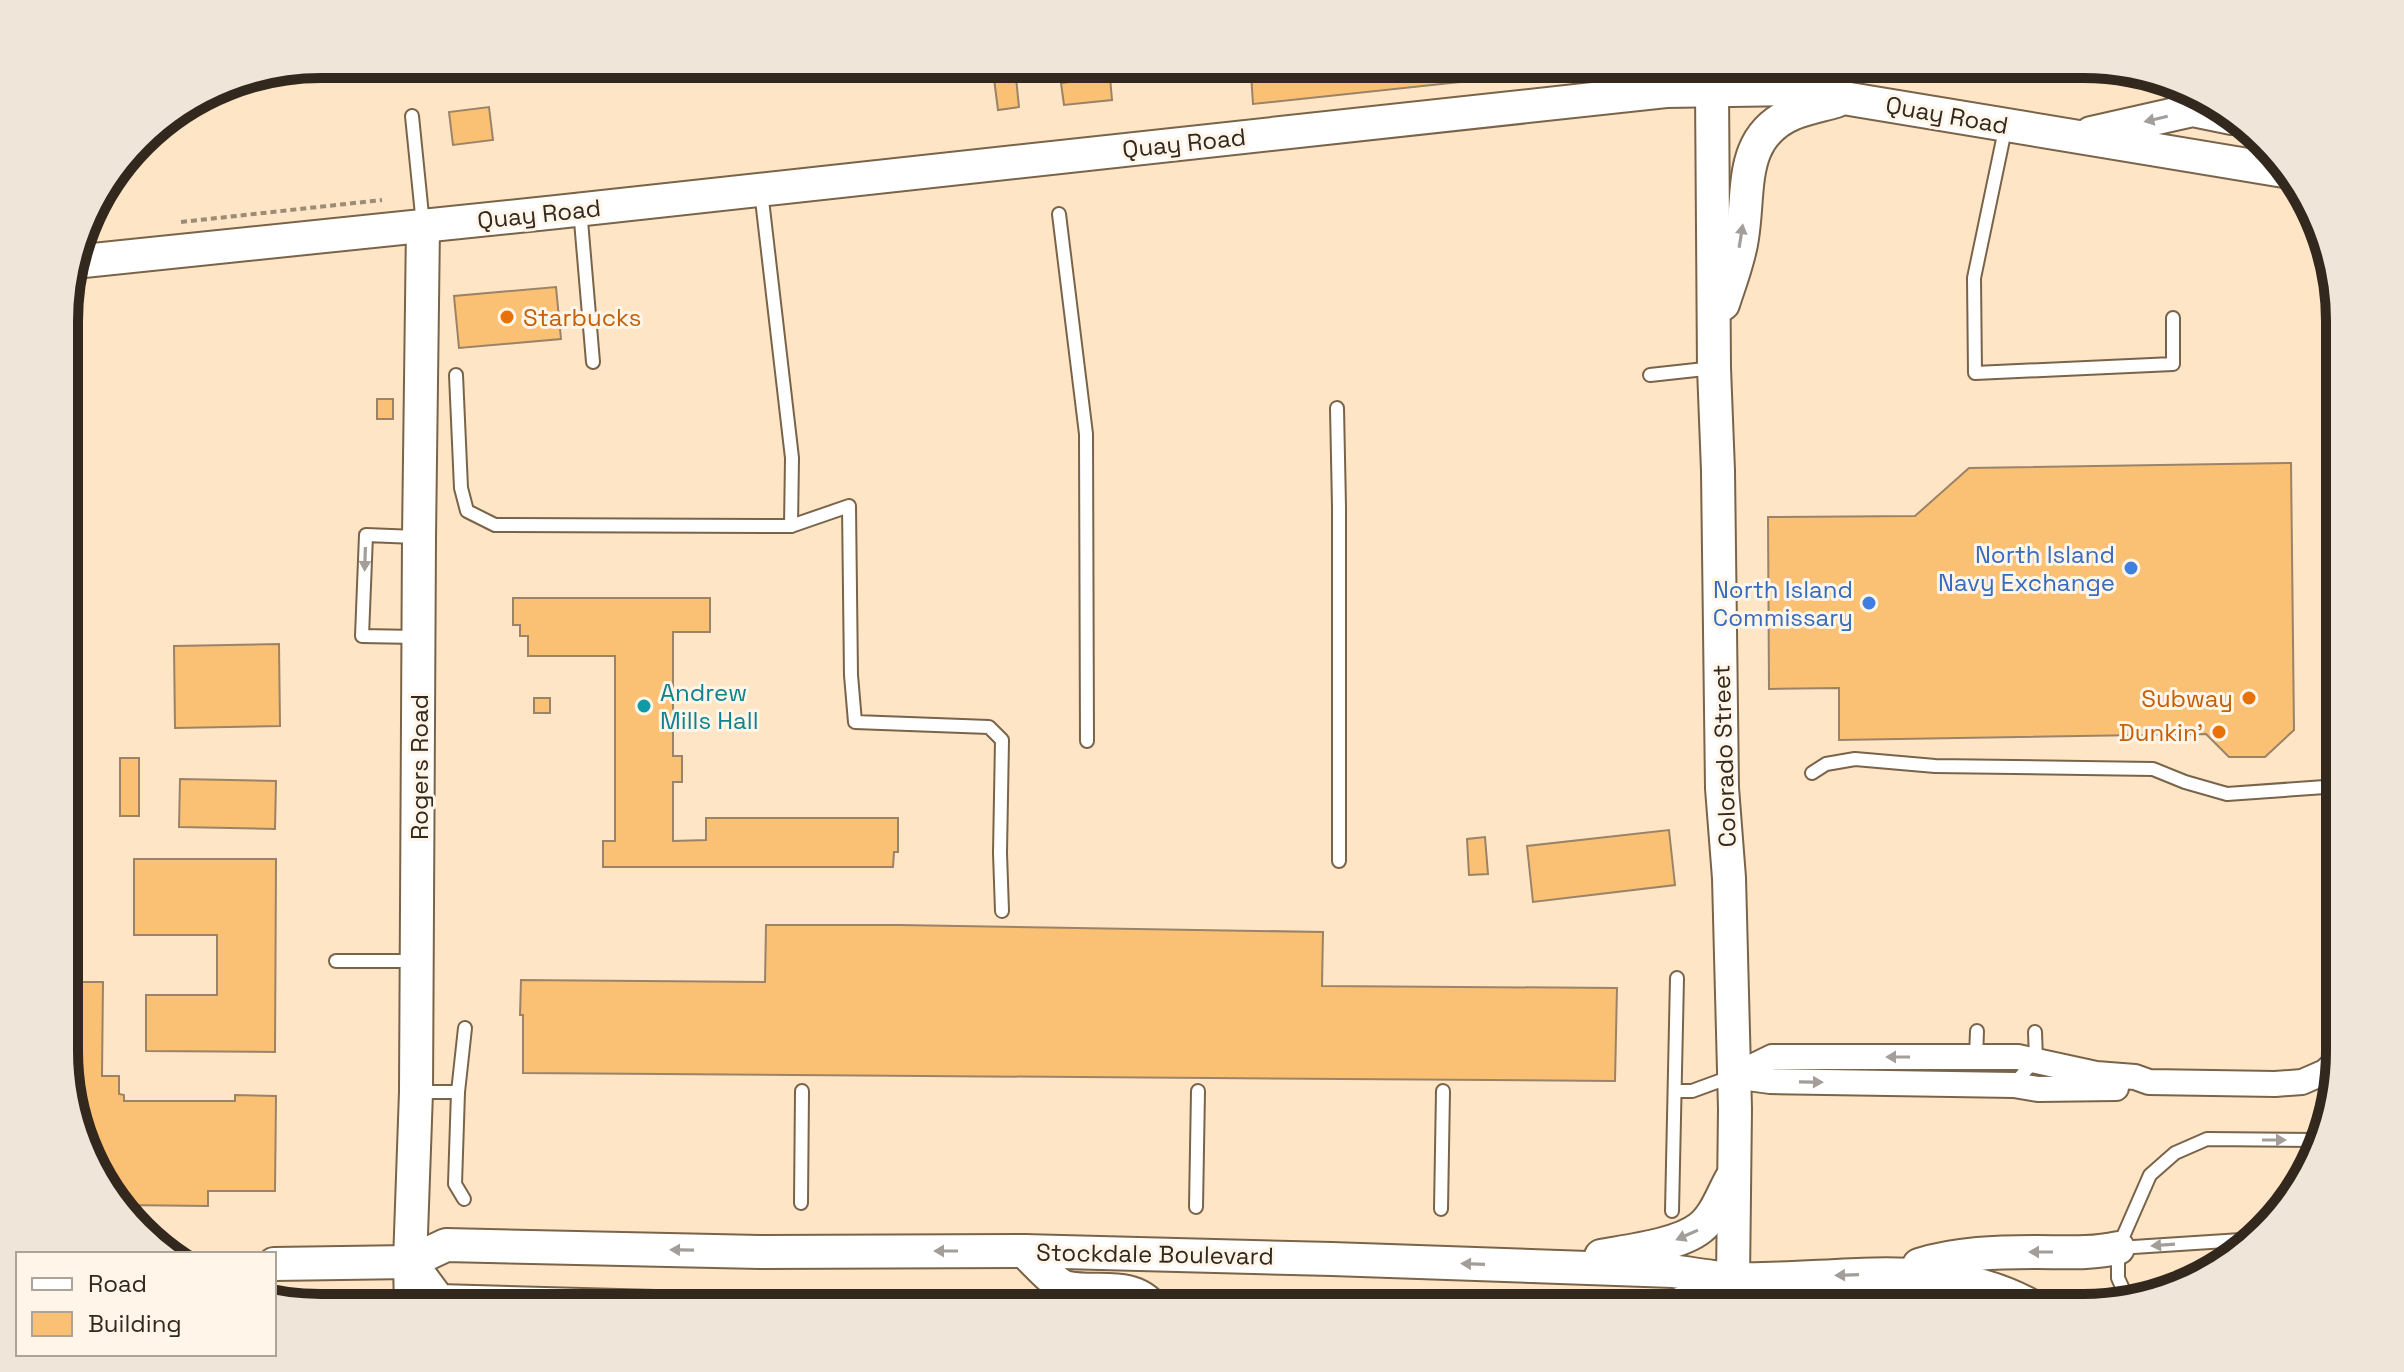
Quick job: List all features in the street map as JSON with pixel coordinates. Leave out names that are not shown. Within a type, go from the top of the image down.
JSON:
[{"type":"main road","name":"Quay Road","points":[[85,261],[1621,95],[1709,78]]},
{"type":"main road","name":"Colorado Street","points":[[1714,78],[1714,353],[1722,788],[1729,878],[1735,1109],[1733,1279]]},
{"type":"main road","name":"Quay Road","points":[[1720,78],[2273,169]]},
{"type":"main road","points":[[1714,353],[1742,239],[1747,175],[1754,149],[1764,133],[1791,114],[1846,98]]},
{"type":"main road","points":[[2076,137],[2193,110],[2207,113]]},
{"type":"main road","name":"Rogers Road","points":[[411,1294],[418,961],[423,226]]},
{"type":"main road","points":[[1551,1266],[1670,1242],[1700,1229],[1712,1215],[1733,1175]]},
{"type":"main road","name":"Stockdale Boulevard","points":[[276,1264],[410,1262],[446,1245],[760,1252],[1024,1251],[1551,1266],[1673,1271],[1733,1279],[1893,1274],[1967,1281],[2006,1293]]},
{"type":"main road","points":[[1893,1274],[1941,1258],[2011,1252],[2099,1253],[2118,1248]]},
{"type":"main road","points":[[1024,1251],[1064,1288],[1132,1294]]},
{"type":"main road","points":[[410,1262],[434,1294]]},
{"type":"main road","points":[[1703,1293],[1733,1279],[1752,1293]]},
{"type":"street","points":[[1733,1076],[1772,1057],[2018,1057],[2149,1082],[2275,1084],[2302,1082],[2324,1072]]},
{"type":"street","points":[[1733,1076],[1770,1081],[2014,1085],[2038,1089],[2133,1088],[2149,1082]]},
{"type":"lane","points":[[412,116],[423,226]]},
{"type":"lane","points":[[2006,125],[1974,278],[1975,373],[2173,364],[2173,318]]},
{"type":"lane","points":[[760,188],[792,458],[791,526]]},
{"type":"lane","points":[[580,209],[593,362]]},
{"type":"lane","points":[[1059,214],[1086,434],[1087,741]]},
{"type":"lane","points":[[1650,375],[1714,353]]},
{"type":"lane","points":[[456,375],[461,488],[467,511],[495,525],[791,526],[849,506],[851,675],[855,722],[989,727],[1002,740],[1002,911]]},
{"type":"lane","points":[[1337,408],[1339,861]]},
{"type":"lane","points":[[419,537],[366,535],[362,636],[419,637]]},
{"type":"lane","points":[[1812,773],[1826,764],[1855,759],[1935,766],[2153,769],[2227,794],[2325,787]]},
{"type":"lane","points":[[336,961],[418,961]]},
{"type":"lane","points":[[1672,1211],[1677,978]]},
{"type":"lane","points":[[464,1199],[455,1184],[458,1092],[465,1028]]},
{"type":"lane","points":[[1976,1057],[1977,1031]]},
{"type":"lane","points":[[2014,1085],[2036,1059],[2035,1032]]},
{"type":"lane","points":[[1675,1091],[1692,1091],[1733,1076]]},
{"type":"lane","points":[[801,1203],[802,1091]]},
{"type":"lane","points":[[1196,1207],[1198,1091]]},
{"type":"lane","points":[[1441,1209],[1443,1091]]},
{"type":"lane","points":[[416,1092],[458,1092]]},
{"type":"lane","points":[[2123,1290],[2118,1278],[2118,1248],[2150,1175],[2175,1153],[2207,1139],[2308,1140]]},
{"type":"lane","points":[[2118,1248],[2235,1240]]},
{"type":"path","points":[[177,223],[382,200]]},
{"type":"building","points":[[994,78],[1016,78],[1019,107],[998,110]]},
{"type":"building","points":[[1110,78],[1112,100],[1064,105],[1061,83]]},
{"type":"building","points":[[1251,78],[1499,78],[1253,104]]},
{"type":"building","points":[[489,107],[493,140],[453,145],[449,112]]},
{"type":"building","name":"Starbucks","points":[[556,287],[561,339],[459,348],[454,296]]},
{"type":"building","points":[[377,399],[393,399],[393,419],[377,419]]},
{"type":"building","name":"North Island Navy Exchange","points":[[2291,463],[2294,730],[2265,757],[2229,757],[2206,734],[1839,740],[1839,688],[1769,689],[1768,517],[1915,516],[1969,468]]},
{"type":"building","name":"Andrew Mills Hall","points":[[513,598],[710,598],[710,632],[673,632],[673,756],[682,756],[682,782],[673,782],[673,841],[706,840],[706,818],[898,818],[898,852],[894,852],[893,867],[603,867],[603,841],[615,841],[615,656],[528,656],[528,636],[520,636],[520,625],[513,625]]},
{"type":"building","points":[[279,644],[280,726],[175,728],[174,646]]},
{"type":"building","points":[[534,698],[550,698],[550,713],[534,713]]},
{"type":"building","points":[[120,758],[139,758],[139,816],[120,816]]},
{"type":"building","points":[[180,779],[276,781],[275,829],[179,827]]},
{"type":"building","points":[[1669,830],[1675,885],[1533,902],[1527,846]]},
{"type":"building","points":[[1485,837],[1488,874],[1469,875],[1467,839]]},
{"type":"building","points":[[134,859],[276,859],[275,1052],[146,1051],[146,995],[217,995],[217,935],[134,935]]},
{"type":"building","points":[[766,925],[1323,932],[1322,986],[1617,988],[1615,1081],[523,1073],[521,980],[765,982]]},
{"type":"building","points":[[78,982],[103,982],[102,1076],[119,1076],[119,1094],[124,1095],[124,1101],[235,1101],[235,1095],[276,1096],[275,1191],[208,1191],[208,1206],[133,1205],[119,1186],[97,1144],[86,1114],[80,1083]]},
{"type":"place","name":"Starbucks","points":[[507,317]]},
{"type":"place","name":"North Island Navy Exchange","points":[[2131,568]]},
{"type":"place","name":"North Island Commissary","points":[[1869,603]]},
{"type":"place","name":"Subway","points":[[2249,698]]},
{"type":"place","name":"Andrew Mills Hall","points":[[644,706]]},
{"type":"place","name":"Dunkin'","points":[[2219,732]]}]
